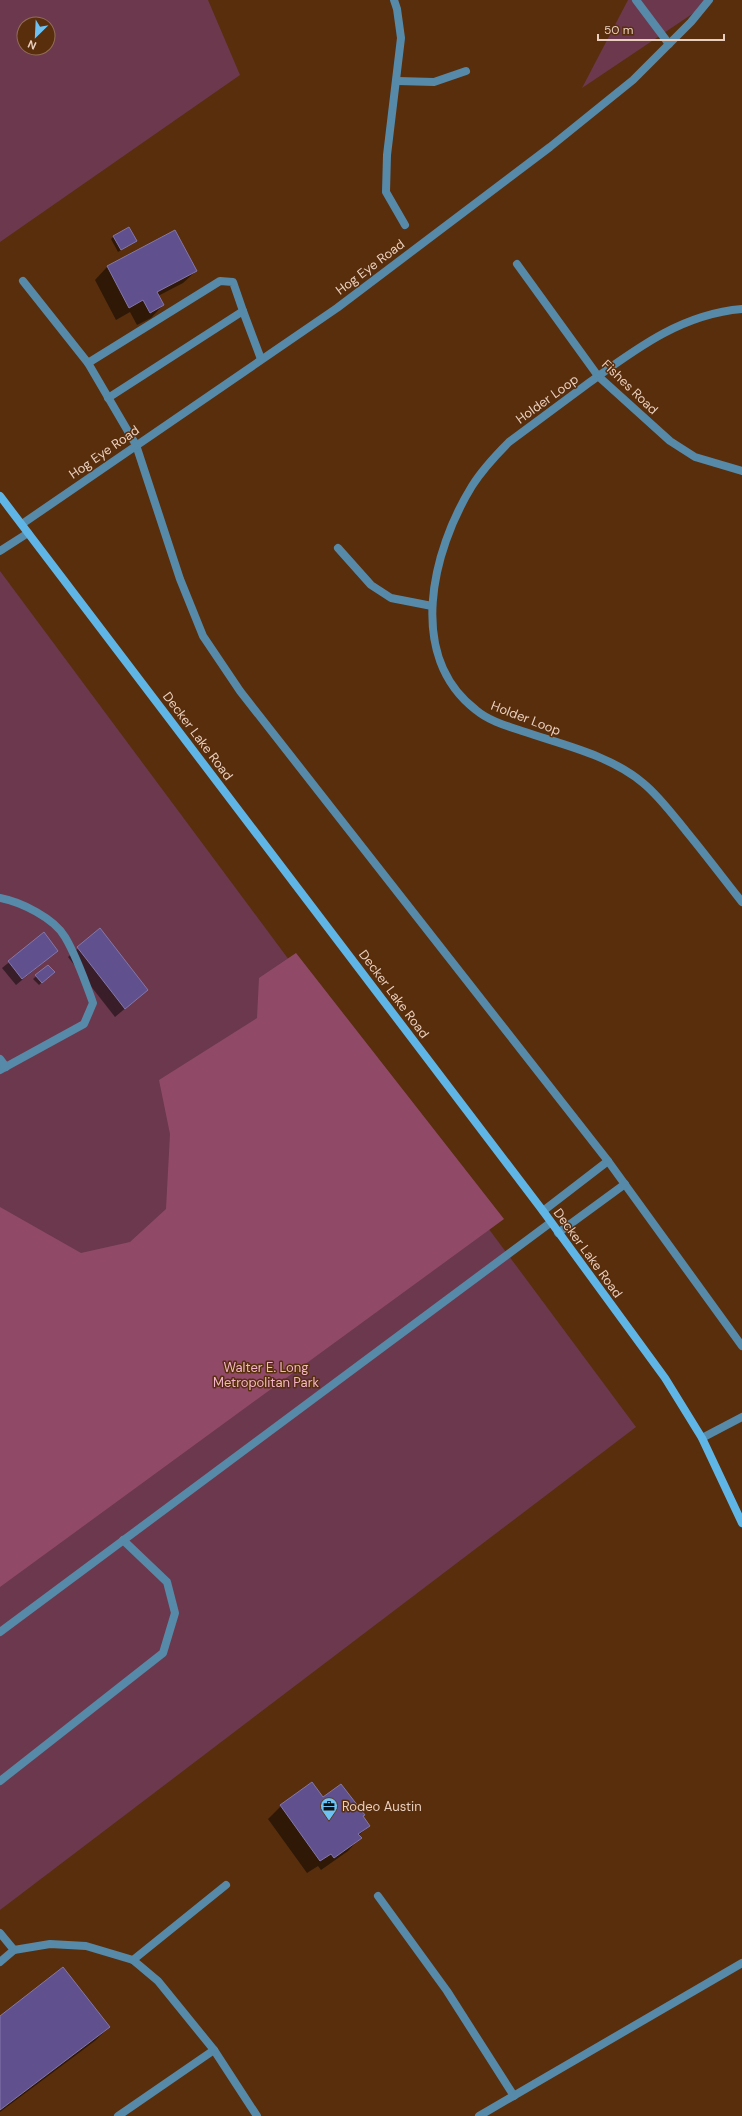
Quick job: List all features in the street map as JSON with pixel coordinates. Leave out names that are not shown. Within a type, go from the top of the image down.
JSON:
[{"type":"main road","name":"Decker Lake Road","points":[[0,496],[543,1211],[550,1223],[665,1378],[702,1438],[742,1523]]},
{"type":"street","points":[[394,0],[398,9],[401,38],[398,80],[387,156],[386,192],[405,225]]},
{"type":"street","points":[[636,0],[669,44]]},
{"type":"street","name":"Hog Eye Road","points":[[22,524],[337,308],[550,147],[633,80],[669,44],[709,0]]},
{"type":"street","points":[[398,80],[434,82],[466,71]]},
{"type":"street","name":"Fishes Road","points":[[517,264],[598,376],[670,441],[695,457],[742,471]]},
{"type":"street","points":[[88,363],[220,281],[233,282],[261,359]]},
{"type":"street","points":[[23,282],[88,363],[136,445],[180,578],[203,636],[240,691],[608,1161],[742,1346]]},
{"type":"street","name":"Holder Loop","points":[[742,310],[720,311],[694,318],[674,327],[635,349],[509,442],[493,458],[472,486],[452,525],[438,565],[432,606],[434,638],[441,666],[458,692],[476,711],[498,722],[620,767],[644,783],[674,816],[742,902]]},
{"type":"street","points":[[108,398],[243,311]]},
{"type":"street","points":[[0,551],[28,533]]},
{"type":"street","points":[[338,548],[371,585],[385,594],[392,598],[432,606]]},
{"type":"street","points":[[0,898],[10,900],[44,916],[65,935],[93,1002],[84,1024],[3,1069],[0,1059]]},
{"type":"street","points":[[543,1211],[608,1161]]},
{"type":"street","points":[[558,1233],[625,1184]]},
{"type":"street","points":[[0,1632],[550,1223]]},
{"type":"street","points":[[702,1438],[742,1416]]},
{"type":"street","points":[[0,1781],[163,1653],[175,1613],[167,1582],[123,1540]]},
{"type":"street","points":[[133,1960],[226,1885]]},
{"type":"street","points":[[378,1896],[447,1991],[514,2096]]},
{"type":"street","points":[[0,1933],[14,1950]]},
{"type":"street","points":[[0,1962],[14,1950],[50,1944],[86,1946],[133,1960],[158,1981],[214,2050],[257,2116]]},
{"type":"street","points":[[480,2116],[742,1963]]},
{"type":"street","points":[[118,2116],[214,2050]]},
{"type":"green space","points":[[0,0],[208,0],[240,75],[0,242]]},
{"type":"green space","points":[[628,0],[713,0],[582,88]]},
{"type":"green space","name":"Walter E. Long Metropolitan Park","points":[[0,571],[636,1427],[0,1910]]},
{"type":"green space","points":[[296,953],[504,1219],[0,1587],[0,1207],[81,1253],[130,1242],[166,1209],[170,1134],[159,1080],[257,1018],[259,978]]},
{"type":"building","points":[[129,227],[137,241],[121,250],[113,236]]},
{"type":"building","points":[[175,230],[197,271],[157,292],[164,305],[150,313],[143,300],[129,308],[107,266]]},
{"type":"building","points":[[100,928],[148,990],[125,1009],[77,947]]},
{"type":"building","points":[[44,932],[58,951],[22,979],[8,961]]},
{"type":"building","points":[[48,965],[55,972],[42,983],[35,975]]},
{"type":"building","name":"Rodeo Austin","points":[[312,1782],[323,1797],[341,1784],[365,1815],[363,1816],[370,1826],[358,1834],[362,1838],[334,1858],[331,1854],[320,1861],[280,1805]]},
{"type":"building","points":[[63,1967],[110,2027],[0,2110],[0,2016]]},
{"type":"place","name":"Rodeo Austin","points":[[329,1821]]}]
